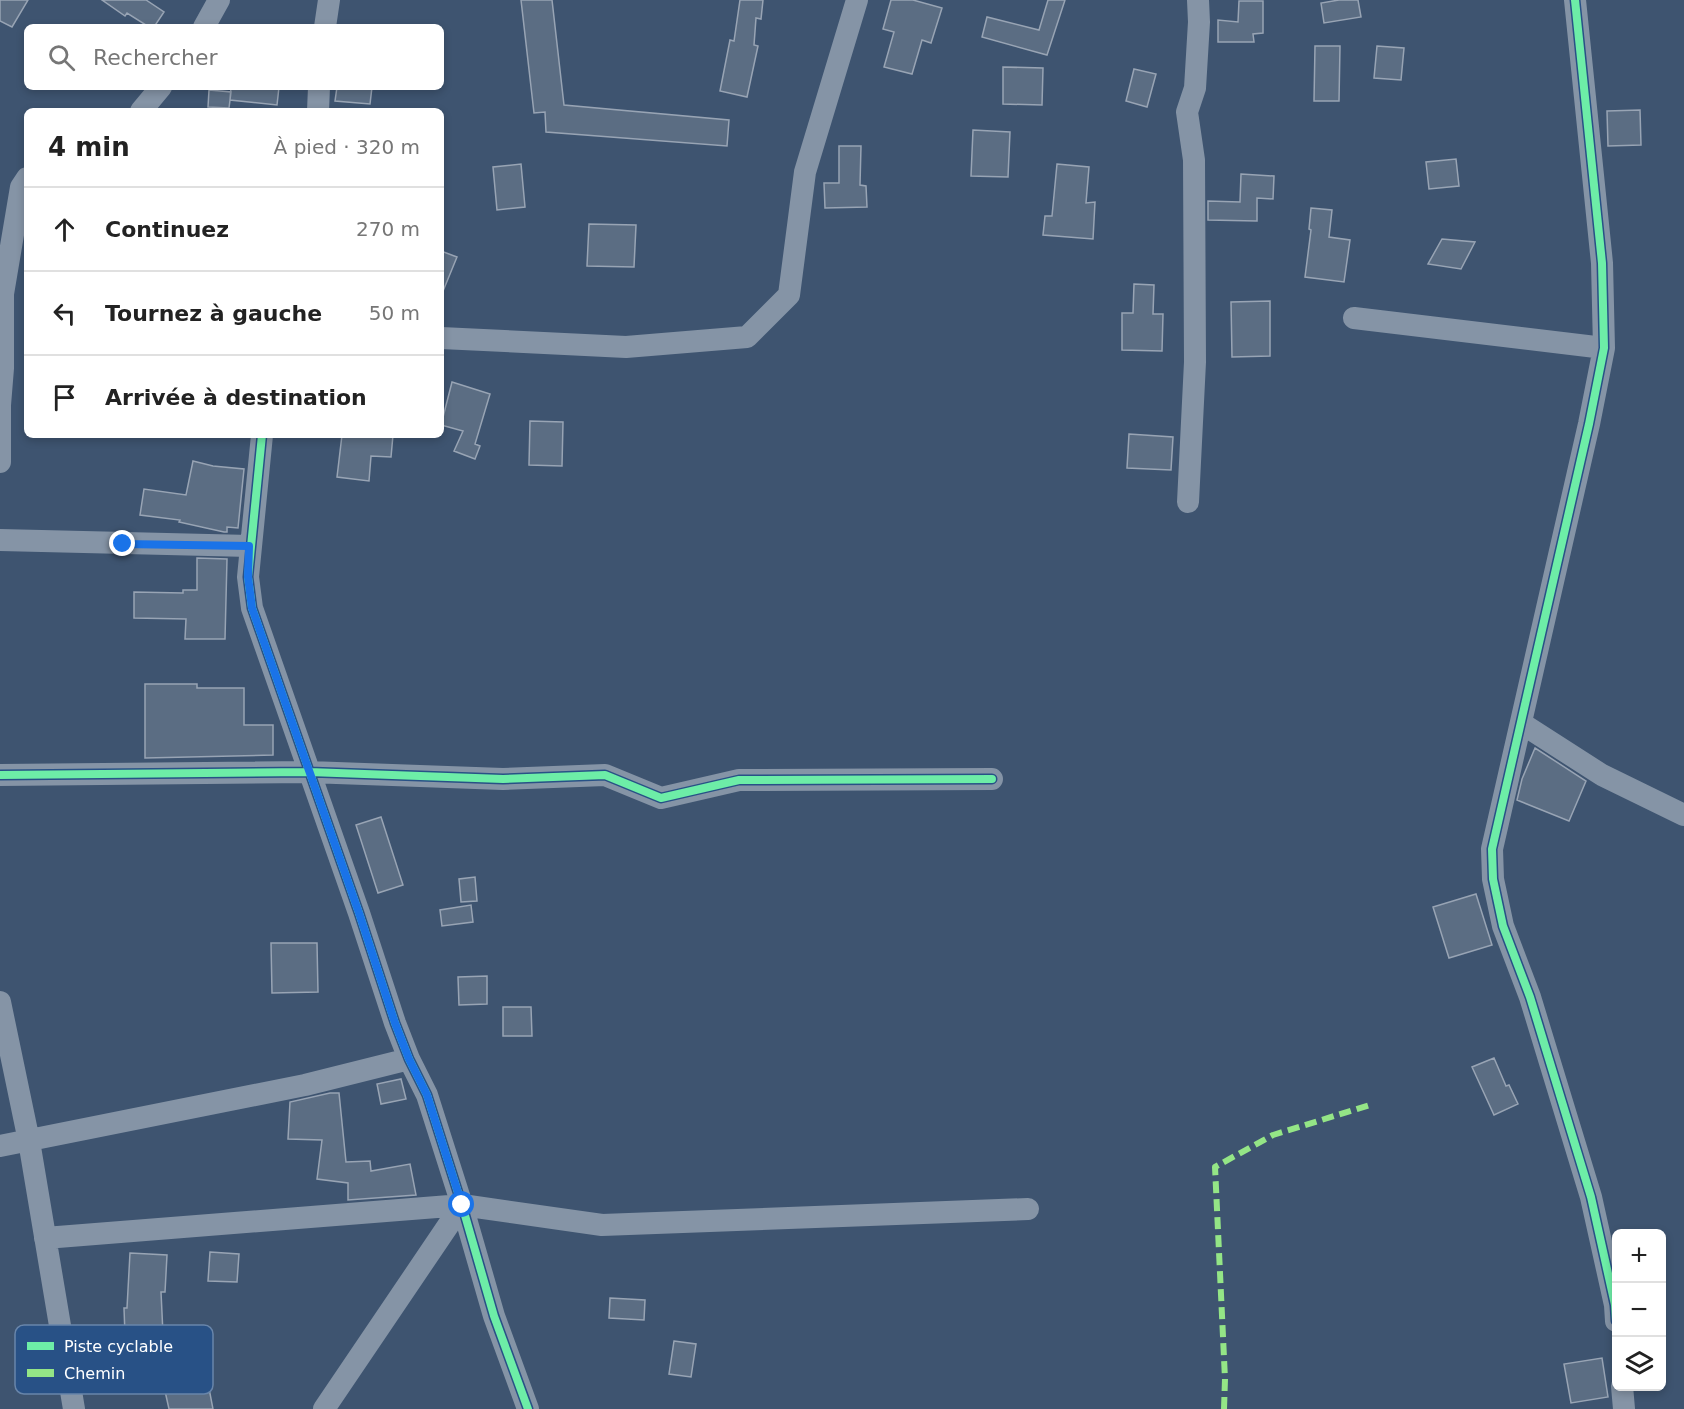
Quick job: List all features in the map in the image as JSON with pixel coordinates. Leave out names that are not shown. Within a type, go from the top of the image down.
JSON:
[{"type":"street","points":[[206,24],[219,0]]},
{"type":"street","points":[[325,24],[328,0]]},
{"type":"street","points":[[444,338],[626,347],[747,337],[789,295],[806,172],[857,0]]},
{"type":"street","points":[[1188,502],[1195,350],[1194,160],[1187,112],[1195,88],[1198,0]]},
{"type":"street","points":[[1575,0],[1602,263],[1604,348],[1589,424],[1492,849],[1493,879],[1503,926],[1530,997],[1592,1197],[1612,1291]]},
{"type":"street","points":[[144,108],[158,90]]},
{"type":"street","points":[[318,108],[319,90]]},
{"type":"street","points":[[0,462],[5,254],[24,182]]},
{"type":"street","points":[[1354,318],[1604,348]]},
{"type":"street","points":[[262,438],[249,546],[248,577],[252,608],[409,1059],[427,1095],[494,1316],[528,1409]]},
{"type":"street","points":[[0,540],[249,546]]},
{"type":"street","points":[[1521,723],[1602,775],[1684,815]]},
{"type":"street","points":[[0,775],[309,772],[503,779],[605,775],[661,798],[739,780],[992,779]]},
{"type":"street","points":[[0,1002],[2,1026],[29,1141],[60,1325]]},
{"type":"street","points":[[0,1146],[305,1084],[409,1059]]},
{"type":"street","points":[[324,1409],[462,1205]]},
{"type":"street","points":[[45,1238],[462,1205],[602,1225],[1028,1209]]},
{"type":"street","points":[[1622,1391],[1624,1409]]},
{"type":"street","points":[[71,1394],[74,1409]]},
{"type":"building","points":[[0,0],[28,0],[12,27],[0,21]]},
{"type":"building","points":[[102,0],[146,0],[164,12],[156,24],[144,24],[127,13],[125,16]]},
{"type":"building","points":[[521,0],[552,0],[564,105],[729,120],[727,146],[546,132],[545,112],[534,113]]},
{"type":"building","points":[[740,0],[763,0],[761,19],[756,18],[754,45],[758,46],[747,97],[720,91],[730,40],[734,41]]},
{"type":"building","points":[[891,0],[913,0],[942,8],[931,43],[922,40],[912,74],[884,67],[894,32],[883,29]]},
{"type":"building","points":[[1048,0],[1065,0],[1047,55],[982,37],[987,17],[1039,30]]},
{"type":"building","points":[[1358,0],[1361,17],[1324,23],[1321,3]]},
{"type":"building","points":[[1239,1],[1263,1],[1263,33],[1253,34],[1254,42],[1218,42],[1218,20],[1238,22]]},
{"type":"building","points":[[1315,46],[1340,46],[1339,101],[1314,101]]},
{"type":"building","points":[[1377,46],[1404,48],[1401,80],[1374,78]]},
{"type":"building","points":[[1003,67],[1043,68],[1042,105],[1003,104]]},
{"type":"building","points":[[1134,69],[1156,74],[1147,107],[1126,101]]},
{"type":"building","points":[[209,90],[231,92],[229,108],[208,107]]},
{"type":"building","points":[[231,90],[279,90],[277,105],[230,100]]},
{"type":"building","points":[[337,90],[372,90],[370,104],[335,101]]},
{"type":"building","points":[[1640,110],[1641,145],[1608,146],[1607,111]]},
{"type":"building","points":[[973,130],[1010,132],[1008,177],[971,176]]},
{"type":"building","points":[[839,146],[861,146],[860,185],[866,186],[867,207],[825,208],[824,183],[839,183]]},
{"type":"building","points":[[1456,159],[1459,186],[1429,189],[1426,162]]},
{"type":"building","points":[[521,164],[525,207],[497,210],[493,167]]},
{"type":"building","points":[[1057,164],[1089,167],[1086,203],[1095,202],[1093,239],[1043,235],[1045,216],[1052,216]]},
{"type":"building","points":[[1241,174],[1274,176],[1273,199],[1257,198],[1257,221],[1208,220],[1208,201],[1240,202]]},
{"type":"building","points":[[1311,208],[1332,210],[1329,237],[1350,240],[1344,282],[1305,277],[1311,230],[1309,229]]},
{"type":"building","points":[[589,224],[636,225],[634,267],[587,266]]},
{"type":"building","points":[[1442,239],[1475,242],[1461,269],[1428,264]]},
{"type":"building","points":[[444,252],[457,257],[444,289]]},
{"type":"building","points":[[1134,284],[1154,285],[1153,314],[1163,314],[1162,351],[1122,350],[1122,313],[1133,313]]},
{"type":"building","points":[[1270,301],[1270,356],[1232,357],[1231,302]]},
{"type":"building","points":[[452,382],[490,394],[475,444],[480,446],[475,459],[454,451],[463,431],[444,426],[444,413]]},
{"type":"building","points":[[530,421],[563,422],[562,466],[529,465]]},
{"type":"building","points":[[1129,434],[1173,437],[1171,470],[1127,468]]},
{"type":"building","points":[[342,438],[393,438],[391,457],[371,456],[369,481],[337,477]]},
{"type":"building","points":[[193,461],[213,466],[244,469],[238,528],[227,527],[227,532],[224,532],[179,522],[180,520],[140,515],[144,489],[186,495]]},
{"type":"building","points":[[197,558],[227,559],[225,639],[185,639],[186,619],[134,618],[134,592],[183,593],[183,590],[197,590]]},
{"type":"building","points":[[145,684],[197,684],[197,688],[244,688],[244,725],[273,725],[273,755],[145,758]]},
{"type":"building","points":[[1535,748],[1586,781],[1569,821],[1517,800],[1522,779]]},
{"type":"building","points":[[381,817],[403,885],[378,893],[356,825]]},
{"type":"building","points":[[475,877],[477,901],[461,902],[459,879]]},
{"type":"building","points":[[1476,894],[1492,945],[1449,958],[1433,907]]},
{"type":"building","points":[[471,905],[473,922],[442,926],[440,910]]},
{"type":"building","points":[[271,943],[317,943],[318,992],[272,993]]},
{"type":"building","points":[[487,976],[487,1004],[459,1005],[458,977]]},
{"type":"building","points":[[503,1007],[531,1007],[532,1036],[503,1036]]},
{"type":"building","points":[[1494,1058],[1506,1086],[1509,1085],[1518,1104],[1494,1115],[1472,1067]]},
{"type":"building","points":[[401,1079],[406,1099],[381,1104],[377,1084]]},
{"type":"building","points":[[339,1093],[346,1162],[370,1161],[371,1171],[410,1164],[416,1195],[348,1200],[348,1183],[317,1179],[322,1140],[288,1139],[290,1102]]},
{"type":"building","points":[[210,1252],[239,1254],[237,1282],[208,1281]]},
{"type":"building","points":[[130,1253],[167,1255],[165,1292],[161,1292],[163,1325],[125,1325],[124,1308],[127,1308]]},
{"type":"building","points":[[610,1298],[645,1300],[644,1320],[609,1318]]},
{"type":"building","points":[[674,1341],[696,1344],[691,1377],[669,1374]]},
{"type":"building","points":[[1602,1358],[1608,1397],[1571,1403],[1564,1364]]},
{"type":"building","points":[[166,1394],[210,1394],[213,1409],[169,1409]]},
{"type":"marked path","points":[[1224,1409],[1225,1379],[1215,1167],[1273,1135],[1373,1104]]},
{"type":"cycle path","points":[[1575,0],[1602,263],[1604,348],[1589,424],[1492,849],[1493,879],[1503,926],[1530,997],[1591,1197],[1612,1292]]},
{"type":"cycle path","points":[[262,438],[248,577],[252,608],[395,1023],[409,1059],[427,1095],[494,1316],[528,1409]]},
{"type":"cycle path","points":[[0,775],[309,772],[503,779],[605,775],[661,798],[739,780],[992,779]]},
{"type":"route","points":[[123,544],[249,546],[248,577],[252,608],[395,1023],[409,1059],[427,1095],[462,1205]]}]
